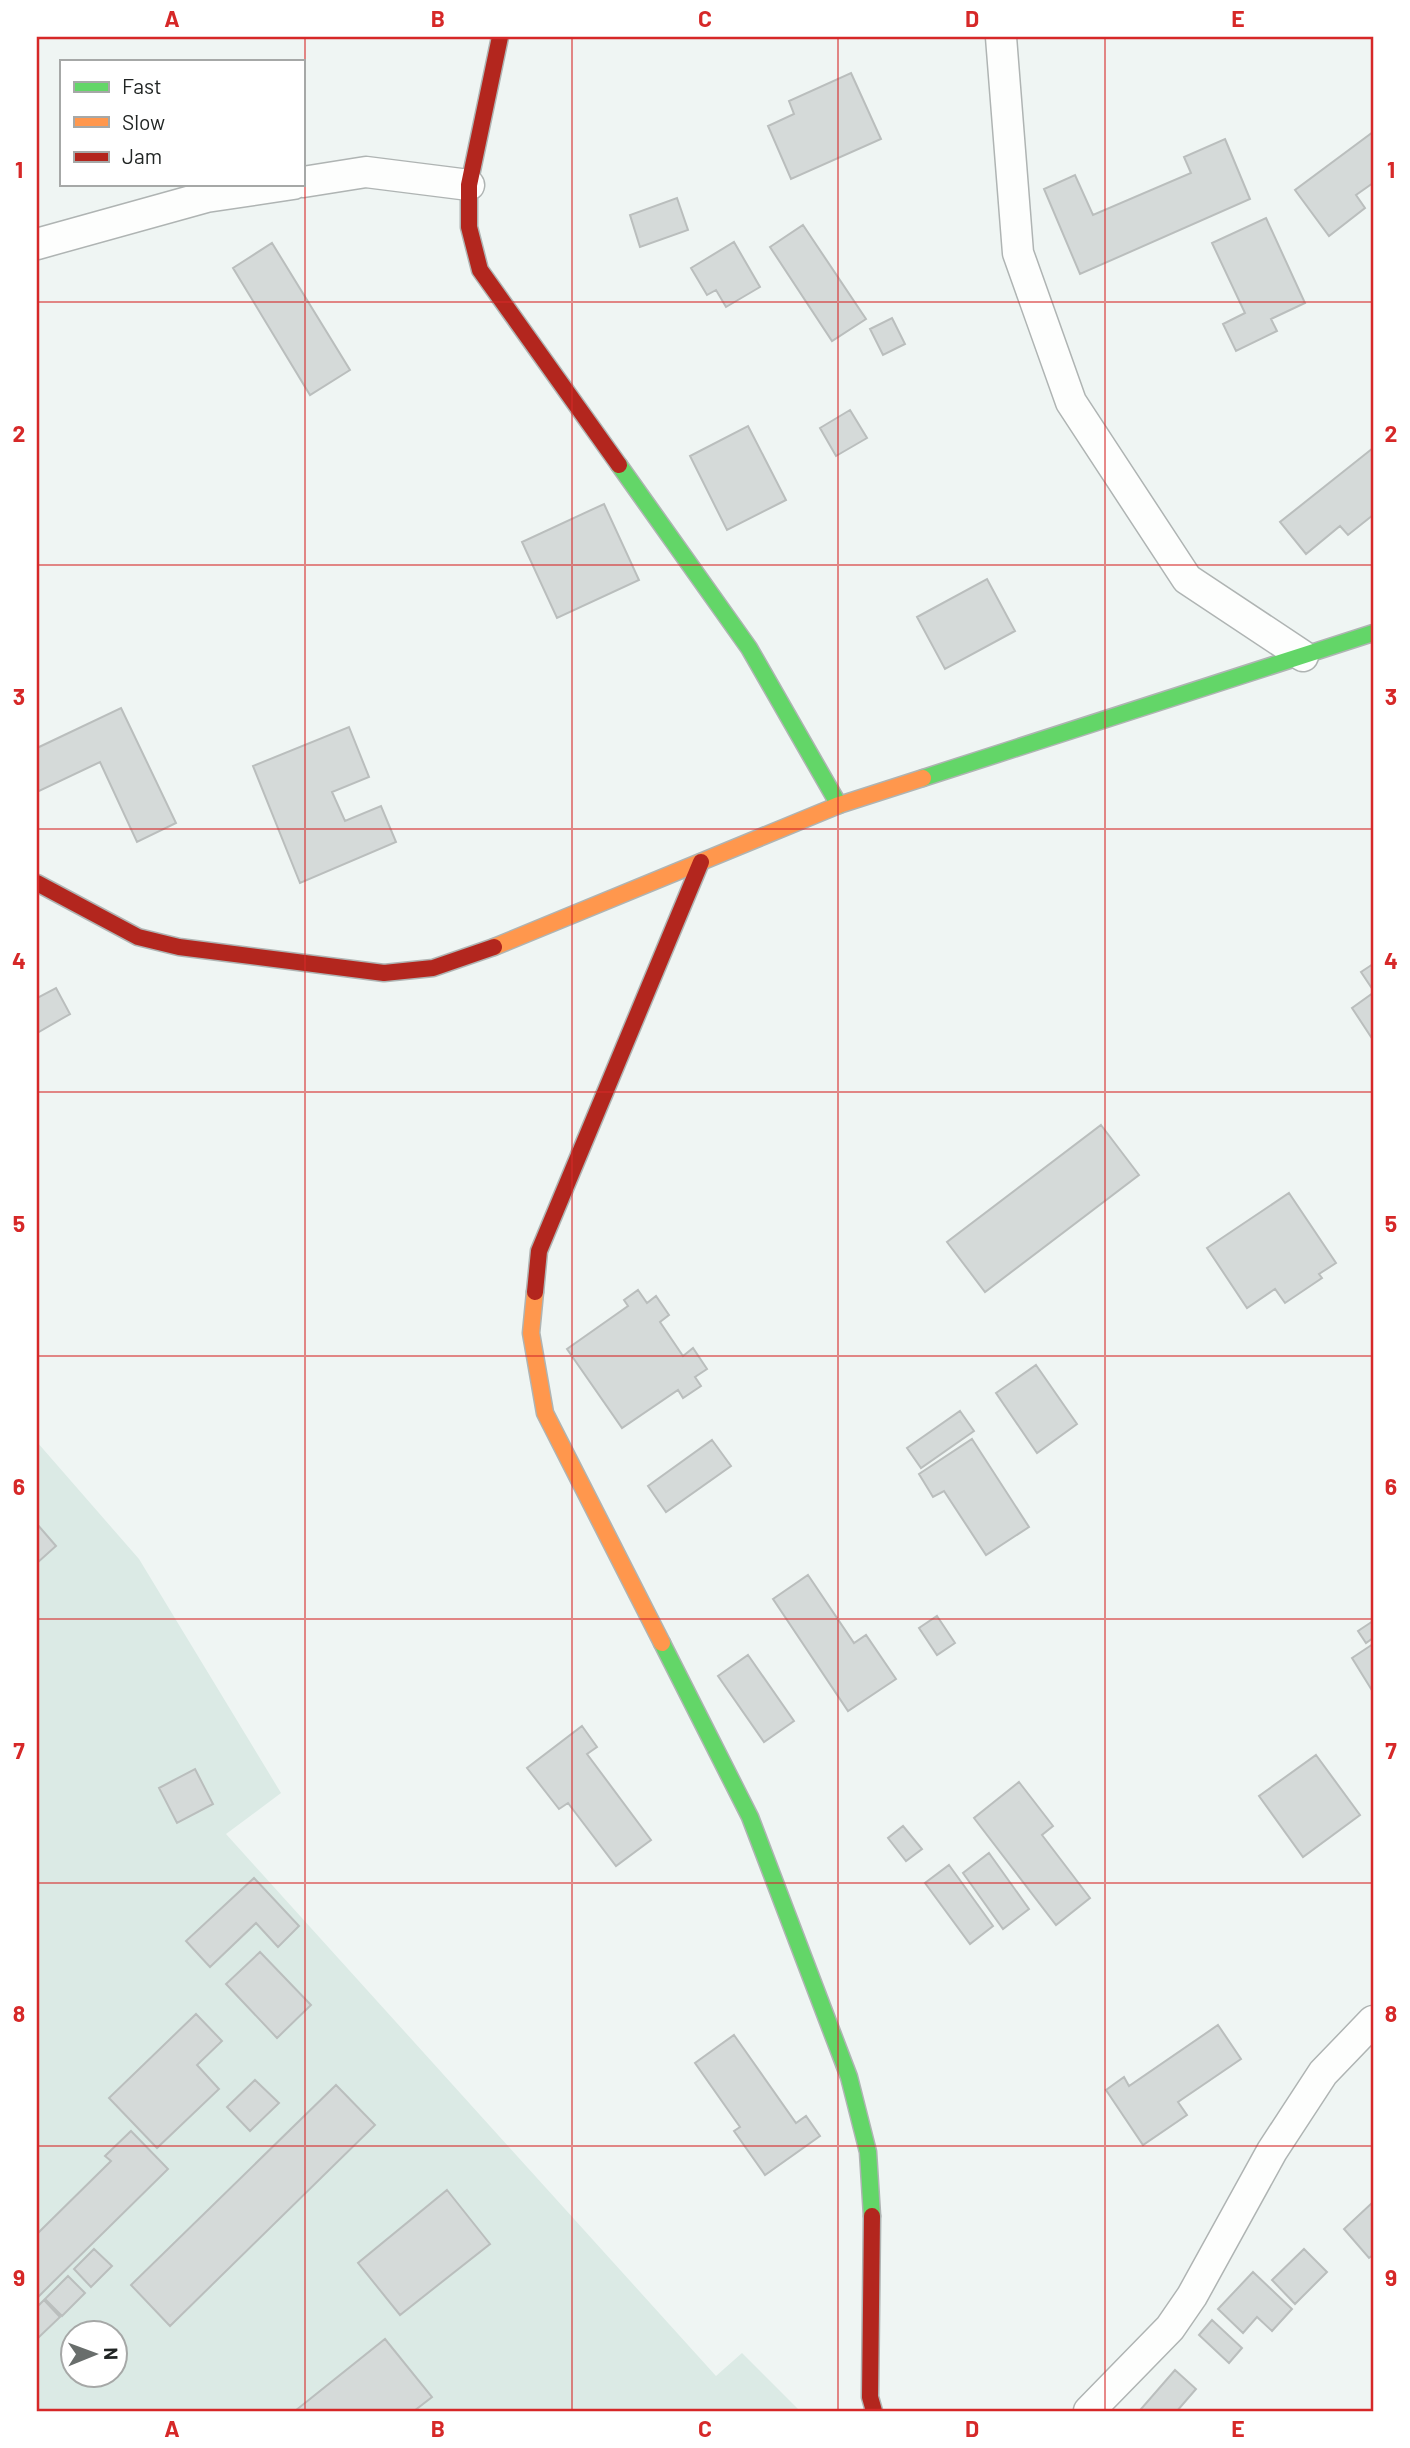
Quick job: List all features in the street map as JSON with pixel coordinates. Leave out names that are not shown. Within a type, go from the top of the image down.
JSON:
[{"type":"street","points":[[500,37],[468,185],[469,227],[480,270],[749,648],[839,805]]},
{"type":"street","points":[[1000,37],[1018,253],[1071,402],[1187,579],[1303,656]]},
{"type":"street","points":[[304,182],[366,172],[468,185]]},
{"type":"street","points":[[37,244],[206,197],[280,186]]},
{"type":"street","points":[[37,883],[138,937],[179,947],[384,973],[433,968],[486,950],[839,805],[1373,634]]},
{"type":"street","points":[[701,862],[539,1251],[531,1333],[545,1413],[750,1817],[849,2077],[868,2152],[872,2220],[870,2397],[874,2411]]},
{"type":"street","points":[[1089,2411],[1170,2328],[1192,2296],[1272,2151],[1323,2073],[1373,2021]]},
{"type":"shaded area","points":[[37,1442],[139,1559],[281,1793],[226,1834],[716,2376],[742,2353],[800,2411],[37,2411]]},
{"type":"building","points":[[851,73],[881,139],[791,179],[768,126],[794,114],[789,101]]},
{"type":"building","points":[[1373,132],[1373,183],[1356,195],[1365,208],[1329,236],[1295,190]]},
{"type":"building","points":[[1225,139],[1250,199],[1080,274],[1044,189],[1075,175],[1093,215],[1191,173],[1184,157]]},
{"type":"building","points":[[677,198],[688,230],[640,247],[630,215]]},
{"type":"building","points":[[1266,218],[1305,303],[1271,319],[1277,331],[1236,351],[1223,324],[1245,313],[1212,243]]},
{"type":"building","points":[[803,225],[866,319],[832,341],[770,247]]},
{"type":"building","points":[[734,242],[760,287],[726,307],[716,290],[707,295],[691,268]]},
{"type":"building","points":[[272,243],[350,370],[310,395],[233,268]]},
{"type":"building","points":[[892,318],[905,344],[883,355],[870,329]]},
{"type":"building","points":[[850,410],[867,438],[836,456],[820,428]]},
{"type":"building","points":[[748,426],[786,500],[727,530],[690,456]]},
{"type":"building","points":[[1373,448],[1373,515],[1348,535],[1340,526],[1306,554],[1280,522]]},
{"type":"building","points":[[604,504],[639,580],[557,618],[522,542]]},
{"type":"building","points":[[987,579],[1015,631],[945,669],[917,617]]},
{"type":"building","points":[[121,708],[176,823],[137,842],[100,762],[37,792],[37,748]]},
{"type":"building","points":[[349,727],[369,777],[332,792],[345,821],[381,806],[396,842],[300,883],[253,766]]},
{"type":"building","points":[[1373,964],[1373,990],[1361,972]]},
{"type":"building","points":[[56,988],[70,1014],[37,1033],[37,998]]},
{"type":"building","points":[[1373,993],[1373,1040],[1352,1008]]},
{"type":"building","points":[[1101,1125],[1139,1175],[985,1292],[947,1242]]},
{"type":"building","points":[[1289,1193],[1336,1263],[1319,1274],[1322,1278],[1285,1303],[1275,1289],[1247,1308],[1207,1248]]},
{"type":"building","points":[[638,1290],[647,1303],[656,1296],[669,1315],[660,1322],[683,1356],[693,1348],[707,1369],[695,1377],[701,1386],[683,1398],[678,1390],[622,1428],[567,1349],[628,1306],[624,1300]]},
{"type":"building","points":[[1036,1365],[1077,1424],[1037,1453],[996,1393]]},
{"type":"building","points":[[960,1411],[974,1431],[921,1468],[907,1448]]},
{"type":"building","points":[[972,1439],[1029,1527],[986,1555],[944,1491],[933,1497],[919,1474]]},
{"type":"building","points":[[712,1440],[731,1466],[666,1512],[648,1486]]},
{"type":"building","points":[[37,1524],[56,1546],[37,1563]]},
{"type":"building","points":[[808,1575],[854,1643],[866,1635],[896,1679],[848,1711],[773,1599]]},
{"type":"building","points":[[937,1616],[955,1643],[937,1655],[919,1628]]},
{"type":"building","points":[[1373,1621],[1373,1638],[1366,1643],[1358,1631]]},
{"type":"building","points":[[1373,1644],[1373,1692],[1352,1658]]},
{"type":"building","points":[[748,1655],[794,1721],[764,1742],[718,1676]]},
{"type":"building","points":[[582,1726],[597,1747],[587,1754],[651,1840],[616,1866],[568,1803],[559,1809],[527,1768]]},
{"type":"building","points":[[1316,1755],[1360,1815],[1303,1857],[1259,1796]]},
{"type":"building","points":[[195,1769],[213,1804],[177,1823],[159,1788]]},
{"type":"building","points":[[1019,1782],[1053,1826],[1042,1835],[1090,1898],[1056,1925],[974,1818]]},
{"type":"building","points":[[903,1826],[922,1849],[906,1861],[888,1838]]},
{"type":"building","points":[[989,1853],[1029,1909],[1003,1929],[963,1873]]},
{"type":"building","points":[[949,1865],[993,1926],[970,1944],[925,1883]]},
{"type":"building","points":[[254,1878],[299,1926],[278,1947],[256,1923],[210,1967],[186,1941]]},
{"type":"building","points":[[260,1952],[311,2005],[277,2038],[226,1984]]},
{"type":"building","points":[[196,2014],[222,2041],[197,2065],[219,2089],[157,2148],[109,2098]]},
{"type":"building","points":[[1218,2025],[1241,2059],[1178,2102],[1187,2115],[1143,2145],[1106,2090],[1124,2077],[1129,2086]]},
{"type":"building","points":[[734,2035],[796,2123],[806,2116],[820,2136],[765,2175],[734,2131],[740,2127],[695,2063]]},
{"type":"building","points":[[255,2080],[279,2103],[250,2131],[227,2107]]},
{"type":"building","points":[[336,2085],[375,2125],[170,2326],[131,2285]]},
{"type":"building","points":[[131,2131],[168,2169],[37,2298],[37,2234],[111,2161],[105,2156]]},
{"type":"building","points":[[447,2190],[490,2244],[400,2315],[358,2263]]},
{"type":"building","points":[[1373,2202],[1373,2255],[1369,2258],[1344,2229]]},
{"type":"building","points":[[94,2249],[112,2266],[91,2287],[74,2269]]},
{"type":"building","points":[[1304,2249],[1327,2272],[1295,2304],[1272,2280]]},
{"type":"building","points":[[1253,2272],[1292,2309],[1272,2331],[1257,2317],[1243,2333],[1218,2309]]},
{"type":"building","points":[[68,2276],[85,2293],[62,2316],[45,2299]]},
{"type":"building","points":[[44,2300],[60,2317],[38,2338],[37,2307]]},
{"type":"building","points":[[1212,2320],[1242,2348],[1229,2363],[1199,2335]]},
{"type":"building","points":[[385,2339],[432,2397],[414,2411],[295,2411]]},
{"type":"building","points":[[1175,2370],[1196,2389],[1177,2411],[1141,2409]]},
{"type":"traffic: fast","points":[[619,465],[749,648],[839,805]]},
{"type":"traffic: fast","points":[[923,778],[1373,633]]},
{"type":"traffic: fast","points":[[662,1643],[750,1817],[849,2077],[868,2152],[872,2216]]},
{"type":"traffic: slow","points":[[494,947],[839,805],[923,778]]},
{"type":"traffic: slow","points":[[535,1292],[531,1333],[545,1413],[662,1643]]},
{"type":"traffic: jam","points":[[500,37],[469,185],[469,227],[480,270],[619,465]]},
{"type":"traffic: jam","points":[[535,1292],[539,1251],[701,862]]},
{"type":"traffic: jam","points":[[37,883],[138,937],[179,947],[384,973],[433,968],[494,947]]},
{"type":"traffic: jam","points":[[872,2216],[870,2397],[874,2411]]}]
